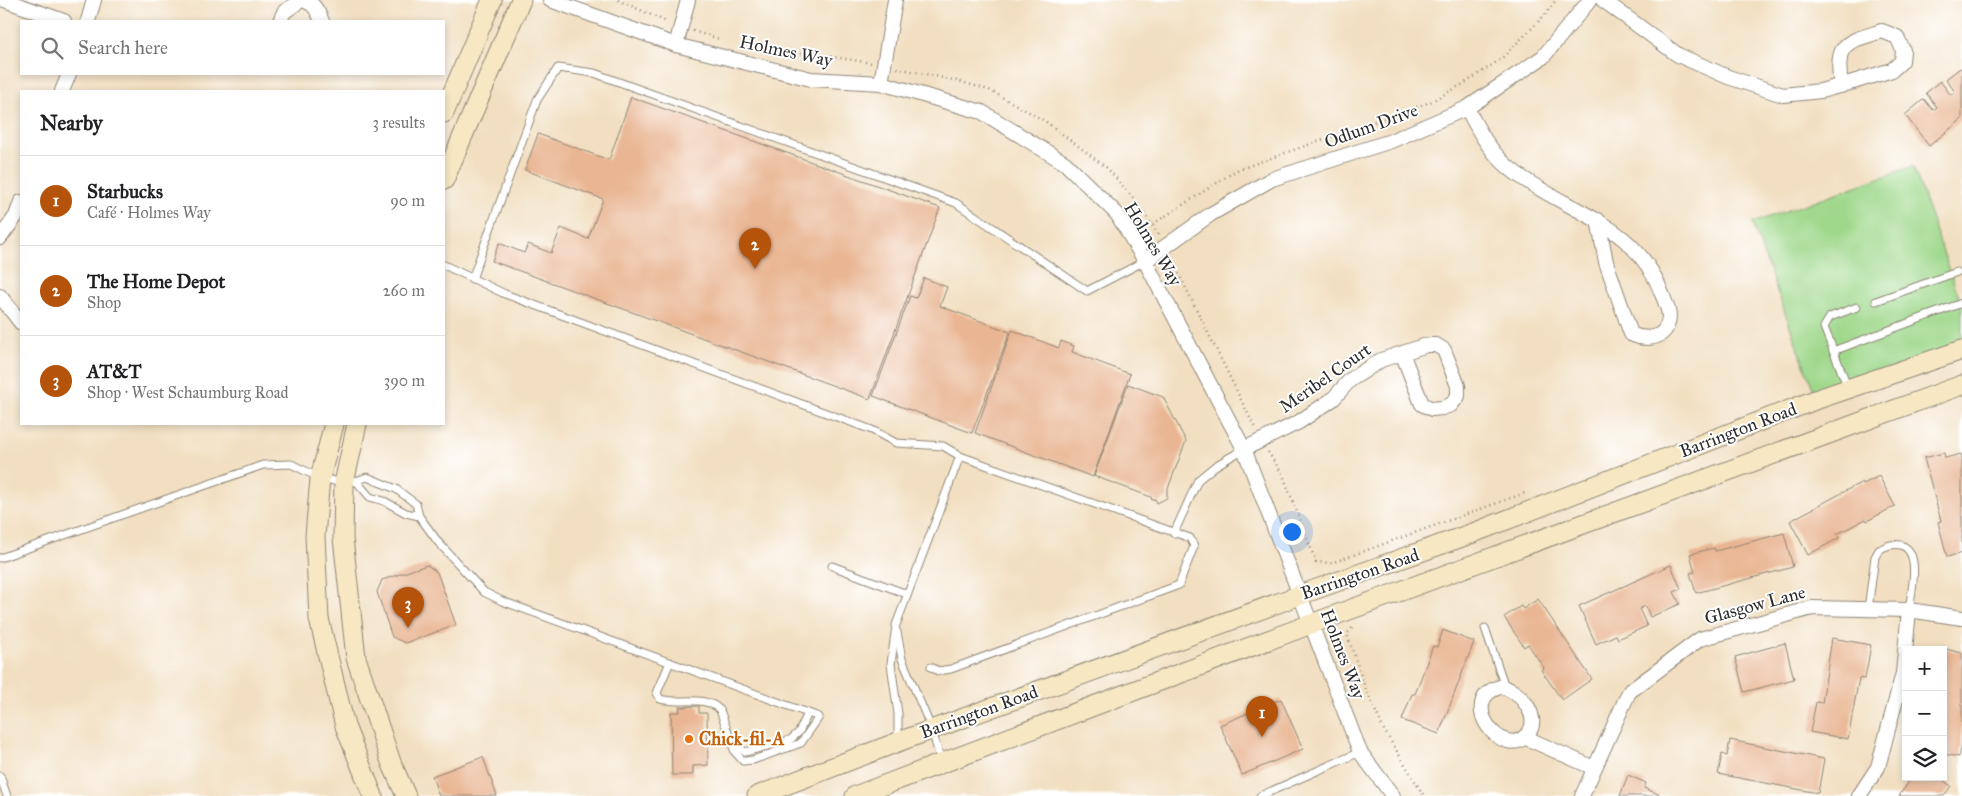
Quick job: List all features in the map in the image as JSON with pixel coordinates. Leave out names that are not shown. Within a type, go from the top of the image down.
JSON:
[{"type":"main road","points":[[445,111],[492,0]]},
{"type":"main road","points":[[445,178],[521,0]]},
{"type":"main road","name":"Barrington Road","points":[[757,796],[1300,594],[1473,533],[1848,388],[1962,350]]},
{"type":"main road","name":"Barrington Road","points":[[855,796],[1311,624],[1962,385]]},
{"type":"main road","points":[[334,425],[320,478],[315,536],[319,620],[345,726],[373,796]]},
{"type":"main road","points":[[357,425],[343,538],[356,658],[391,762],[406,796]]},
{"type":"street","points":[[4,0],[61,20]]},
{"type":"street","points":[[88,20],[94,0]]},
{"type":"street","points":[[280,20],[284,12],[301,0],[315,6],[322,20]]},
{"type":"street","name":"Holmes Way","points":[[550,0],[676,46],[811,79],[882,83],[982,112],[1065,163],[1117,214],[1145,261],[1244,450],[1360,752],[1393,796]]},
{"type":"street","points":[[676,46],[688,0]]},
{"type":"street","points":[[882,83],[895,0]]},
{"type":"street","name":"Odlum Drive","points":[[1145,261],[1211,214],[1272,179],[1391,141],[1467,108],[1543,58],[1590,0]]},
{"type":"street","points":[[1603,0],[1678,54],[1728,77],[1783,95],[1821,91],[1841,86],[1892,70],[1902,61],[1903,50],[1897,37],[1882,31],[1848,42],[1840,51],[1838,64],[1841,86]]},
{"type":"street","points":[[62,90],[69,75]]},
{"type":"street","points":[[1467,108],[1481,136],[1498,158],[1539,188],[1598,220],[1625,240],[1643,257],[1656,278],[1669,312],[1670,320],[1666,329],[1657,336],[1647,339],[1631,334],[1606,262],[1598,220]]},
{"type":"street","points":[[0,238],[16,216],[20,205]]},
{"type":"street","points":[[0,296],[20,322]]},
{"type":"street","name":"Meribel Court","points":[[1244,450],[1300,422],[1333,399],[1350,380],[1381,360],[1402,353],[1427,345],[1441,346],[1444,350],[1458,386],[1458,396],[1451,405],[1437,409],[1427,408],[1422,404],[1402,353]]},
{"type":"street","name":"Glasgow Lane","points":[[1582,796],[1629,692],[1700,639],[1812,608],[1909,610],[1962,618]]},
{"type":"street","points":[[1859,796],[1878,767],[1903,673],[1909,610]]},
{"type":"street","points":[[1505,687],[1514,691],[1531,714],[1531,728],[1524,737],[1516,742],[1502,740],[1496,736],[1484,718],[1481,705],[1484,698],[1493,689],[1505,687]]},
{"type":"street","points":[[1524,737],[1594,768]]},
{"type":"lane","points":[[472,279],[537,100],[558,68],[594,73],[956,203],[1087,291],[1145,261]]},
{"type":"lane","points":[[445,266],[512,297],[872,430],[896,443],[943,446],[960,456],[1190,538],[1194,546],[1179,585],[951,669],[938,671],[931,668]]},
{"type":"lane","points":[[1876,301],[1957,272]]},
{"type":"lane","points":[[1833,350],[1962,304]]},
{"type":"lane","points":[[1848,388],[1824,327],[1830,317],[1857,307]]},
{"type":"lane","points":[[1174,533],[1198,480],[1214,466],[1244,450]]},
{"type":"lane","points":[[898,742],[898,714],[891,664],[896,625],[960,456]]},
{"type":"lane","points":[[0,558],[263,465],[291,464],[320,478],[350,482],[367,477],[396,489],[416,504],[419,516],[438,542],[484,592],[502,601],[670,662],[819,717],[801,742],[754,760],[744,761],[735,752],[720,710],[714,705],[707,701],[669,702],[660,699],[657,692],[670,662]]},
{"type":"lane","points":[[350,482],[370,497],[384,501],[406,513],[419,516]]},
{"type":"lane","points":[[1868,609],[1875,557],[1879,550],[1893,544],[1907,548],[1912,554],[1914,568],[1909,610]]},
{"type":"lane","points":[[832,566],[907,594]]},
{"type":"lane","points":[[896,625],[902,659],[932,730],[941,764]]},
{"type":"lane","points":[[1485,628],[1505,687]]},
{"type":"lane","points":[[731,742],[745,752],[790,740],[799,732],[808,713]]},
{"type":"lane","points":[[1260,796],[1360,752]]},
{"type":"lane","points":[[0,776],[7,796]]},
{"type":"path","points":[[618,0],[681,28],[724,41]]},
{"type":"path","points":[[1153,224],[1238,170],[1430,102],[1465,83],[1501,59],[1545,15],[1556,0]]},
{"type":"path","points":[[750,48],[821,54],[884,65],[990,90],[1045,121],[1107,168],[1153,224],[1166,246],[1261,440],[1283,475],[1316,562],[1331,563]]},
{"type":"path","points":[[1353,626],[1347,634],[1366,690],[1384,730],[1424,796]]},
{"type":"green space","points":[[1913,166],[1962,306],[1962,344],[1816,397],[1752,223]]},
{"type":"building","points":[[1960,68],[1962,70],[1962,119],[1929,146],[1905,115],[1924,99],[1933,110],[1937,107],[1926,93],[1940,81],[1951,95],[1955,92],[1946,79]]},
{"type":"building","points":[[631,97],[940,208],[870,399],[492,261],[499,243],[524,253],[528,244],[551,253],[561,228],[588,239],[603,199],[525,170],[538,134],[609,160]]},
{"type":"building","points":[[924,278],[947,287],[940,306],[1010,332],[972,433],[873,396],[910,296],[916,298]]},
{"type":"building","points":[[1012,330],[1059,348],[1061,341],[1074,346],[1072,352],[1130,374],[1093,477],[975,433]]},
{"type":"building","points":[[1128,384],[1163,397],[1186,441],[1167,491],[1167,498],[1157,503],[1151,497],[1094,476]]},
{"type":"building","points":[[1944,453],[1945,458],[1961,454],[1962,458],[1962,553],[1947,557],[1938,522],[1941,521],[1924,458]]},
{"type":"building","points":[[1879,476],[1895,506],[1837,534],[1839,538],[1808,555],[1790,521],[1862,482],[1863,484]]},
{"type":"building","points":[[1784,533],[1793,567],[1696,593],[1690,573],[1695,572],[1690,554],[1714,548],[1715,551]]},
{"type":"building","points":[[427,565],[437,572],[456,625],[405,643],[392,637],[377,592],[382,580]]},
{"type":"building","points":[[1671,565],[1681,589],[1674,592],[1680,604],[1650,617],[1646,606],[1639,609],[1647,626],[1618,639],[1616,635],[1596,644],[1579,606]]},
{"type":"building","points":[[1538,599],[1592,679],[1562,700],[1541,670],[1544,668],[1528,644],[1524,647],[1504,617],[1521,606],[1523,609]]},
{"type":"building","points":[[1443,630],[1474,642],[1439,734],[1402,720],[1412,694],[1415,694],[1433,646],[1437,647]]},
{"type":"building","points":[[1832,638],[1871,645],[1865,679],[1859,678],[1848,739],[1810,732],[1816,702],[1822,703]]},
{"type":"building","points":[[1785,643],[1794,679],[1744,692],[1735,657]]},
{"type":"building","points":[[1947,649],[1962,653],[1962,744],[1959,757],[1947,755]]},
{"type":"building","points":[[1281,699],[1303,749],[1242,775],[1220,725]]},
{"type":"building","name":"Chick-fil-A","points":[[699,706],[699,713],[707,713],[708,765],[693,766],[693,775],[672,775],[671,712],[680,712],[679,707]]},
{"type":"building","points":[[1730,740],[1824,759],[1818,793],[1718,774],[1722,754],[1727,756]]},
{"type":"building","points":[[483,757],[497,796],[439,796],[432,776]]},
{"type":"building","points":[[1628,775],[1646,783],[1644,788],[1660,796],[1620,796]]},
{"type":"building","points":[[1909,781],[1944,781],[1951,786],[1944,796],[1899,796]]},
{"type":"place","name":"The Home Depot","points":[[755,269]]},
{"type":"place","name":"AT&T","points":[[408,628]]},
{"type":"place","name":"Starbucks","points":[[1262,737]]},
{"type":"place","name":"Chick-fil-A","points":[[689,739]]}]
